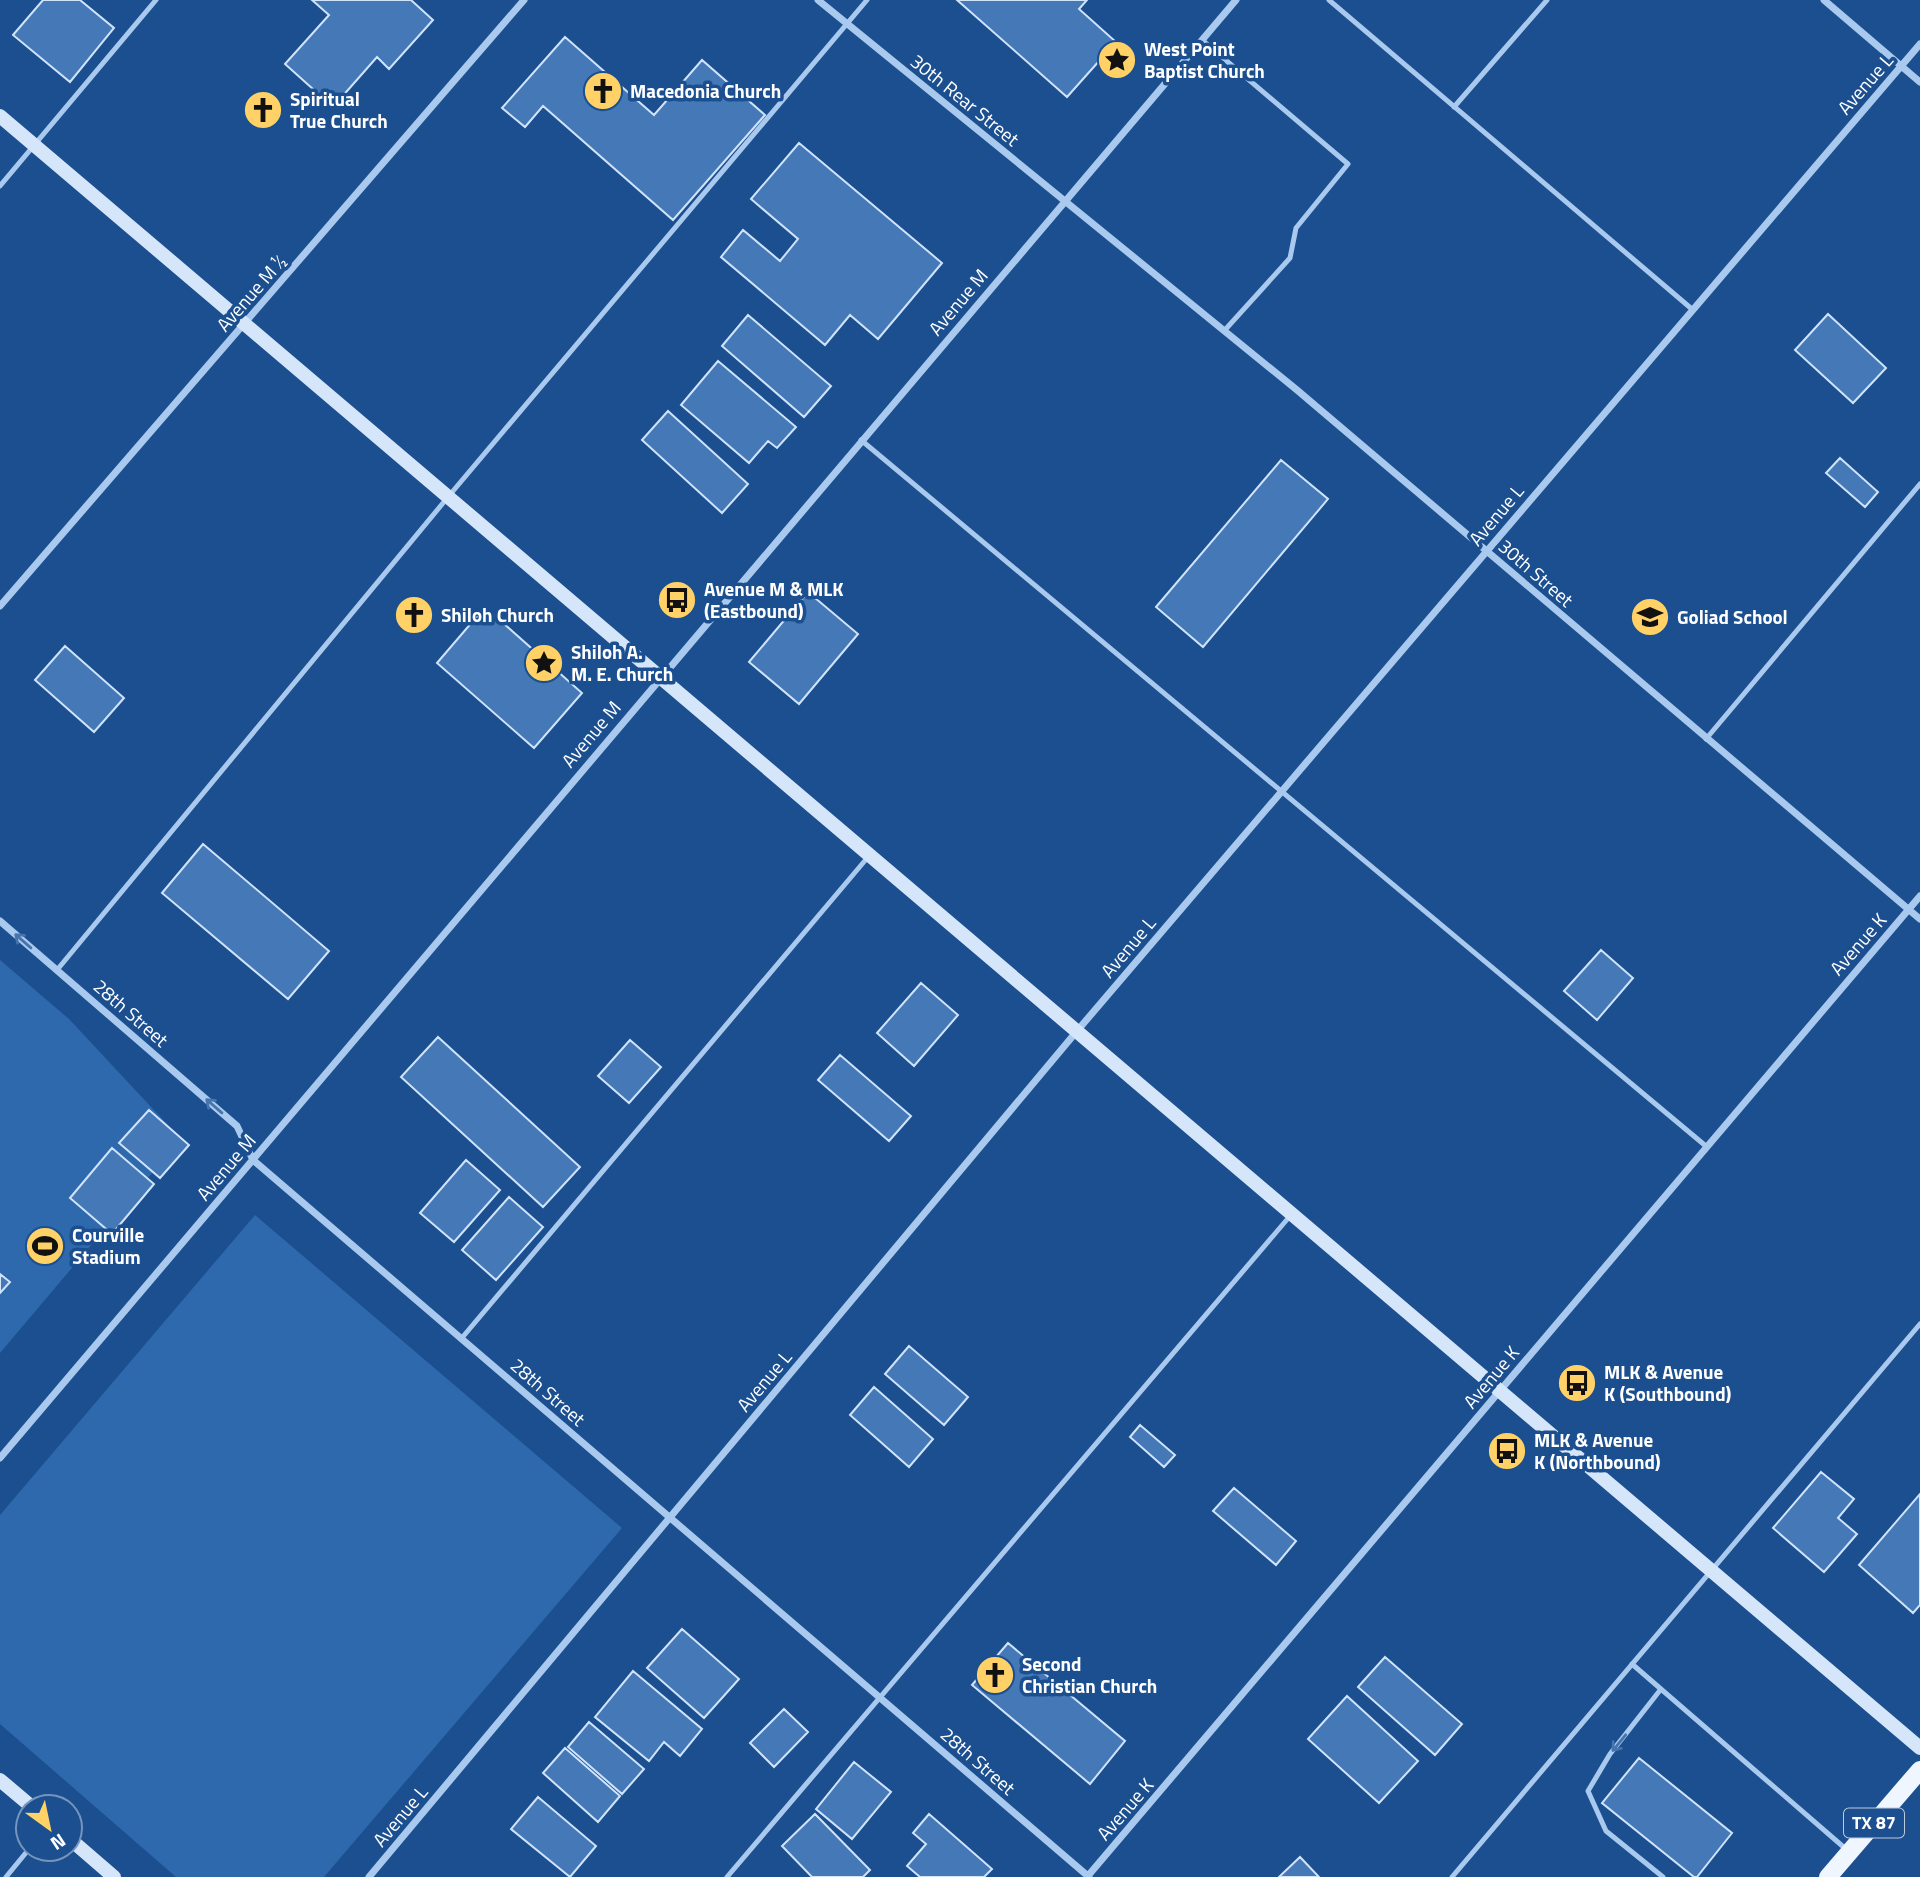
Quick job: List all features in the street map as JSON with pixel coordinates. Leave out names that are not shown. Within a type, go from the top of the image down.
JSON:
[{"type":"main road","points":[[0,117],[1920,1748]]},
{"type":"main road","name":"TX 87","points":[[1828,1877],[1920,1770]]},
{"type":"main road","points":[[0,1780],[15,1793]]},
{"type":"main road","points":[[84,1851],[114,1877]]},
{"type":"street","name":"Avenue M ½","points":[[0,606],[524,0]]},
{"type":"street","points":[[818,0],[845,24]]},
{"type":"street","name":"Avenue M","points":[[0,1458],[1236,0]]},
{"type":"street","points":[[1825,0],[1920,82]]},
{"type":"street","name":"30th Rear Street","points":[[845,24],[1065,201]]},
{"type":"street","name":"Avenue L","points":[[369,1877],[1077,1031],[1920,44]]},
{"type":"street","name":"30th Street","points":[[1065,201],[1297,390],[1920,919]]},
{"type":"street","name":"Avenue K","points":[[1088,1877],[1920,896]]},
{"type":"street","name":"28th Street","points":[[0,921],[237,1126],[253,1160],[1088,1877]]},
{"type":"lane","points":[[0,186],[156,0]]},
{"type":"lane","points":[[57,970],[448,497],[866,0]]},
{"type":"lane","points":[[1329,0],[1693,310]]},
{"type":"lane","points":[[1454,107],[1547,0]]},
{"type":"lane","points":[[1202,40],[1348,164],[1296,228],[1290,258],[1224,331]]},
{"type":"lane","points":[[861,440],[1707,1147]]},
{"type":"lane","points":[[1706,738],[1920,484]]},
{"type":"lane","points":[[461,1339],[870,855]]},
{"type":"lane","points":[[727,1877],[1292,1213]]},
{"type":"lane","points":[[1452,1877],[1920,1324]]},
{"type":"lane","points":[[1632,1664],[1849,1852]]},
{"type":"lane","points":[[1661,1689],[1609,1754],[1588,1791],[1606,1830],[1663,1877]]},
{"type":"lane","points":[[6,1877],[18,1863]]},
{"type":"shaded area","name":"Courville Stadium","points":[[0,960],[69,1019],[181,1139],[0,1353]]},
{"type":"shaded area","points":[[255,1215],[622,1528],[324,1877],[176,1877],[84,1797],[84,1793],[79,1793],[0,1724],[0,1515]]},
{"type":"building","points":[[43,0],[80,0],[114,28],[70,82],[13,35]]},
{"type":"building","points":[[312,0],[411,0],[433,20],[389,69],[377,57],[333,107],[285,64],[329,15]]},
{"type":"building","points":[[957,0],[1087,0],[1079,9],[1116,42],[1067,97]]},
{"type":"building","points":[[565,37],[654,115],[702,60],[765,115],[673,220],[543,106],[525,127],[502,108]]},
{"type":"building","points":[[799,143],[942,263],[878,339],[850,315],[825,345],[721,257],[743,230],[780,261],[798,239],[751,199]]},
{"type":"building","points":[[1828,314],[1886,368],[1853,403],[1795,350]]},
{"type":"building","points":[[748,315],[831,386],[804,417],[722,346]]},
{"type":"building","points":[[718,361],[796,427],[777,448],[768,441],[749,463],[681,405]]},
{"type":"building","points":[[668,411],[748,484],[722,513],[642,440]]},
{"type":"building","points":[[1840,458],[1878,492],[1865,507],[1826,473]]},
{"type":"building","points":[[1281,460],[1328,499],[1203,647],[1156,607]]},
{"type":"building","points":[[808,592],[858,634],[799,704],[749,662]]},
{"type":"building","points":[[485,607],[582,693],[534,748],[437,663]]},
{"type":"building","points":[[65,646],[124,698],[94,732],[35,680]]},
{"type":"building","points":[[203,844],[329,951],[288,999],[162,893]]},
{"type":"building","points":[[1601,950],[1633,978],[1597,1020],[1564,991]]},
{"type":"building","points":[[921,983],[958,1015],[914,1066],[877,1033]]},
{"type":"building","points":[[438,1037],[580,1167],[543,1207],[401,1077]]},
{"type":"building","points":[[630,1040],[661,1067],[629,1103],[598,1076]]},
{"type":"building","points":[[840,1055],[911,1116],[889,1141],[818,1080]]},
{"type":"building","points":[[149,1110],[189,1145],[160,1178],[119,1143]]},
{"type":"building","points":[[112,1148],[154,1184],[112,1234],[70,1198]]},
{"type":"building","points":[[466,1160],[500,1190],[454,1242],[420,1213]]},
{"type":"building","points":[[509,1197],[543,1227],[496,1280],[462,1250]]},
{"type":"building","points":[[0,1274],[10,1282],[0,1293]]},
{"type":"building","points":[[909,1346],[968,1397],[944,1425],[885,1374]]},
{"type":"building","points":[[874,1387],[933,1439],[909,1467],[850,1415]]},
{"type":"building","points":[[1140,1425],[1175,1455],[1164,1467],[1130,1437]]},
{"type":"building","points":[[1821,1472],[1854,1499],[1838,1518],[1857,1534],[1824,1572],[1773,1528]]},
{"type":"building","points":[[1234,1488],[1296,1541],[1276,1565],[1213,1511]]},
{"type":"building","points":[[1920,1494],[1920,1605],[1913,1613],[1859,1565]]},
{"type":"building","points":[[682,1629],[739,1679],[704,1718],[647,1668]]},
{"type":"building","points":[[1008,1643],[1125,1741],[1090,1784],[972,1685]]},
{"type":"building","points":[[1385,1657],[1462,1724],[1435,1755],[1358,1687]]},
{"type":"building","points":[[633,1671],[702,1729],[680,1756],[664,1742],[649,1761],[595,1717]]},
{"type":"building","points":[[1347,1696],[1418,1761],[1379,1803],[1308,1739]]},
{"type":"building","points":[[784,1709],[808,1732],[774,1767],[750,1743]]},
{"type":"building","points":[[589,1722],[644,1769],[622,1794],[568,1747]]},
{"type":"building","points":[[565,1748],[620,1796],[598,1822],[543,1773]]},
{"type":"building","points":[[1639,1758],[1732,1833],[1697,1877],[1602,1803]]},
{"type":"building","points":[[854,1762],[891,1792],[852,1839],[816,1809]]},
{"type":"building","points":[[538,1797],[596,1846],[570,1877],[511,1829]]},
{"type":"building","points":[[815,1814],[870,1870],[863,1877],[812,1877],[782,1846]]},
{"type":"building","points":[[929,1814],[992,1869],[984,1877],[920,1877],[907,1866],[926,1844],[913,1833]]},
{"type":"building","points":[[1300,1857],[1319,1877],[1279,1877]]},
{"type":"place","name":"West Point Baptist Church","points":[[1117,60]]},
{"type":"place","name":"Macedonia Church","points":[[603,91]]},
{"type":"place","name":"Spiritual True Church","points":[[263,110]]},
{"type":"place","name":"Avenue M & MLK (Eastbound)","points":[[677,600]]},
{"type":"place","name":"Shiloh Church","points":[[414,615]]},
{"type":"place","name":"Goliad School","points":[[1650,617]]},
{"type":"place","name":"Shiloh A. M. E. Church","points":[[544,663]]},
{"type":"place","name":"Courville Stadium","points":[[45,1246]]},
{"type":"place","name":"MLK & Avenue K (Southbound)","points":[[1577,1383]]},
{"type":"place","name":"MLK & Avenue K (Northbound)","points":[[1507,1451]]},
{"type":"place","name":"Second Christian Church","points":[[995,1675]]}]
